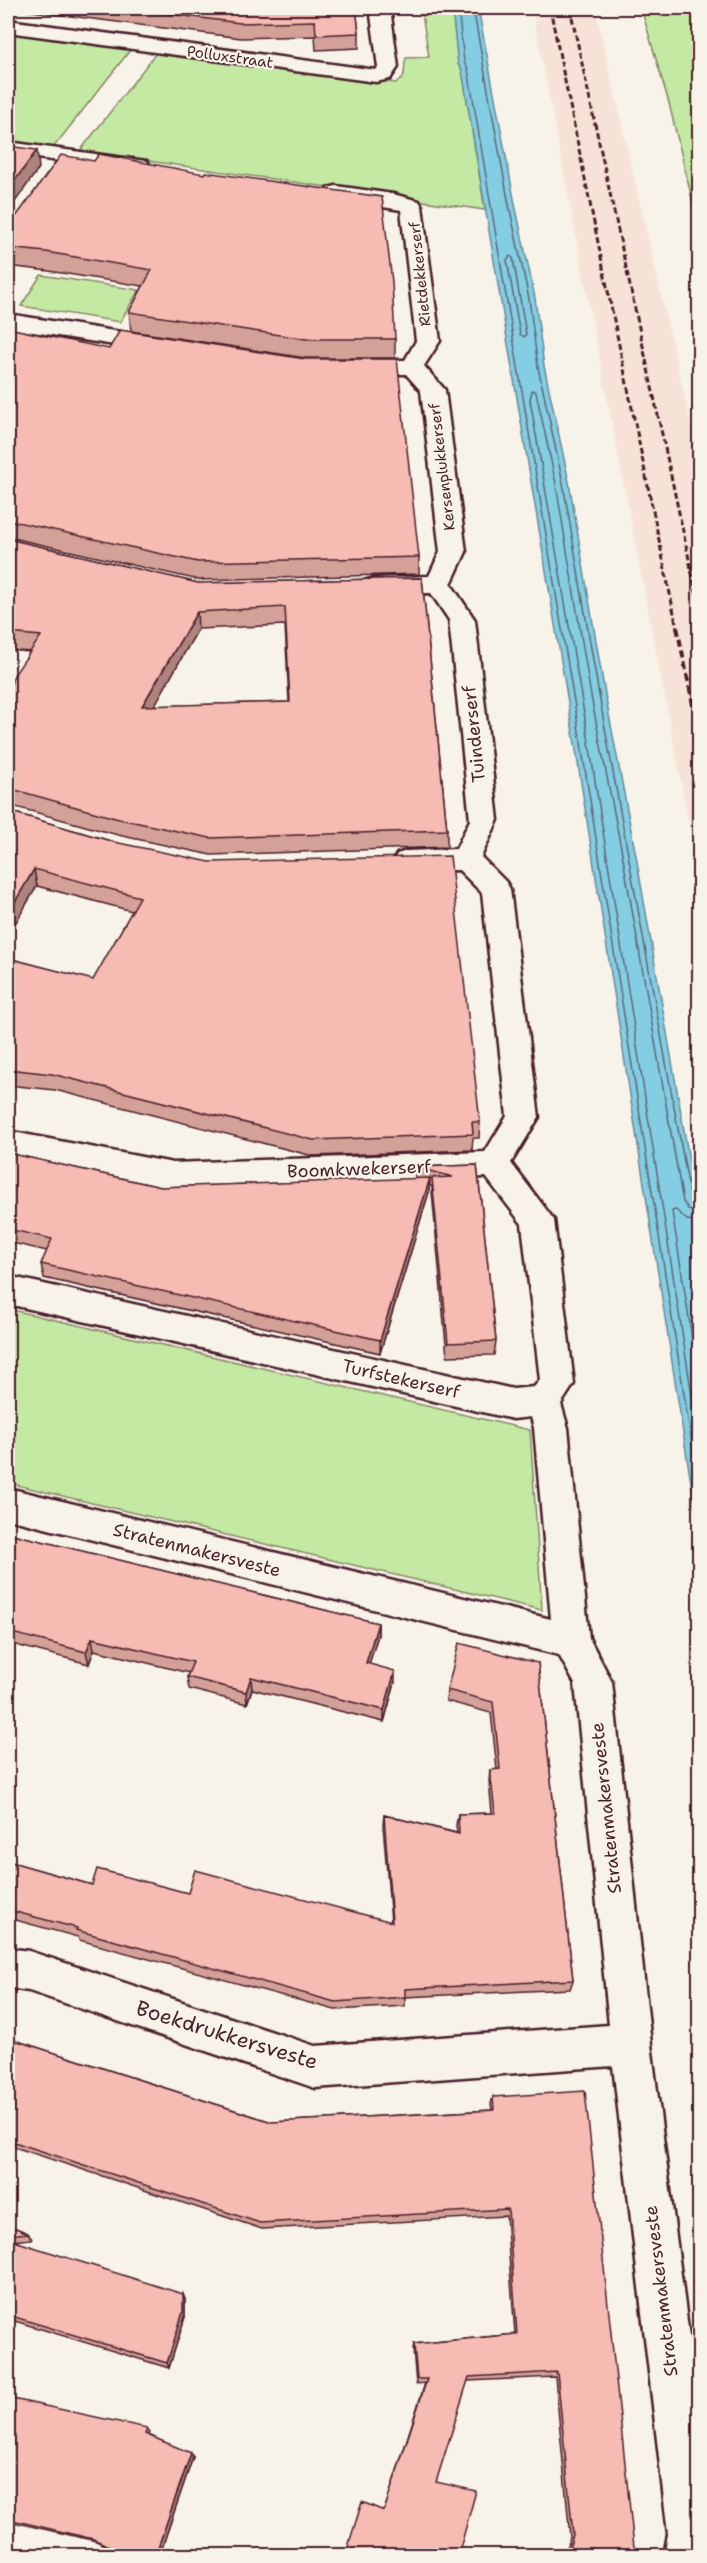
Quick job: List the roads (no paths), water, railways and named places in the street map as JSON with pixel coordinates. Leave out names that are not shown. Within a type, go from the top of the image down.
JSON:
[{"type":"street","name":"Polluxstraat","points":[[8,26],[376,76],[388,71],[380,8]]},
{"type":"street","points":[[8,148],[163,169]]},
{"type":"street","points":[[49,174],[62,156]]},
{"type":"street","name":"Rietdekkerserf","points":[[312,190],[393,201],[411,206],[428,341],[412,367]]},
{"type":"street","points":[[8,321],[175,348]]},
{"type":"street","points":[[330,367],[412,367]]},
{"type":"street","name":"Kersenplukkerserf","points":[[412,367],[433,390],[453,552],[438,584]]},
{"type":"street","points":[[348,586],[438,584]]},
{"type":"street","name":"Tuinderserf","points":[[438,584],[462,620],[484,820],[466,859]]},
{"type":"street","points":[[383,862],[466,859],[496,889],[523,1117],[494,1164],[538,1220],[556,1384],[543,1401],[551,1428],[571,1641]]},
{"type":"street","name":"Boomkwekerserf","points":[[8,1144],[174,1176],[494,1164]]},
{"type":"street","name":"Turfstekerserf","points":[[8,1290],[513,1404],[543,1401]]},
{"type":"street","name":"Stratenmakersveste","points":[[8,1504],[571,1641],[593,1682],[631,2044],[691,2534],[687,2556]]},
{"type":"street","name":"Boekdrukkersveste","points":[[8,1968],[30,1971],[315,2067],[631,2044]]},
{"type":"water","points":[[452,8],[478,8],[535,298],[544,366],[569,482],[699,1216],[699,1534],[574,738],[462,70],[458,64]]},
{"type":"railway","points":[[550,8],[677,628]]},
{"type":"railway","points":[[570,8],[700,610]]},
{"type":"railway","points":[[677,627],[700,738]]}]
